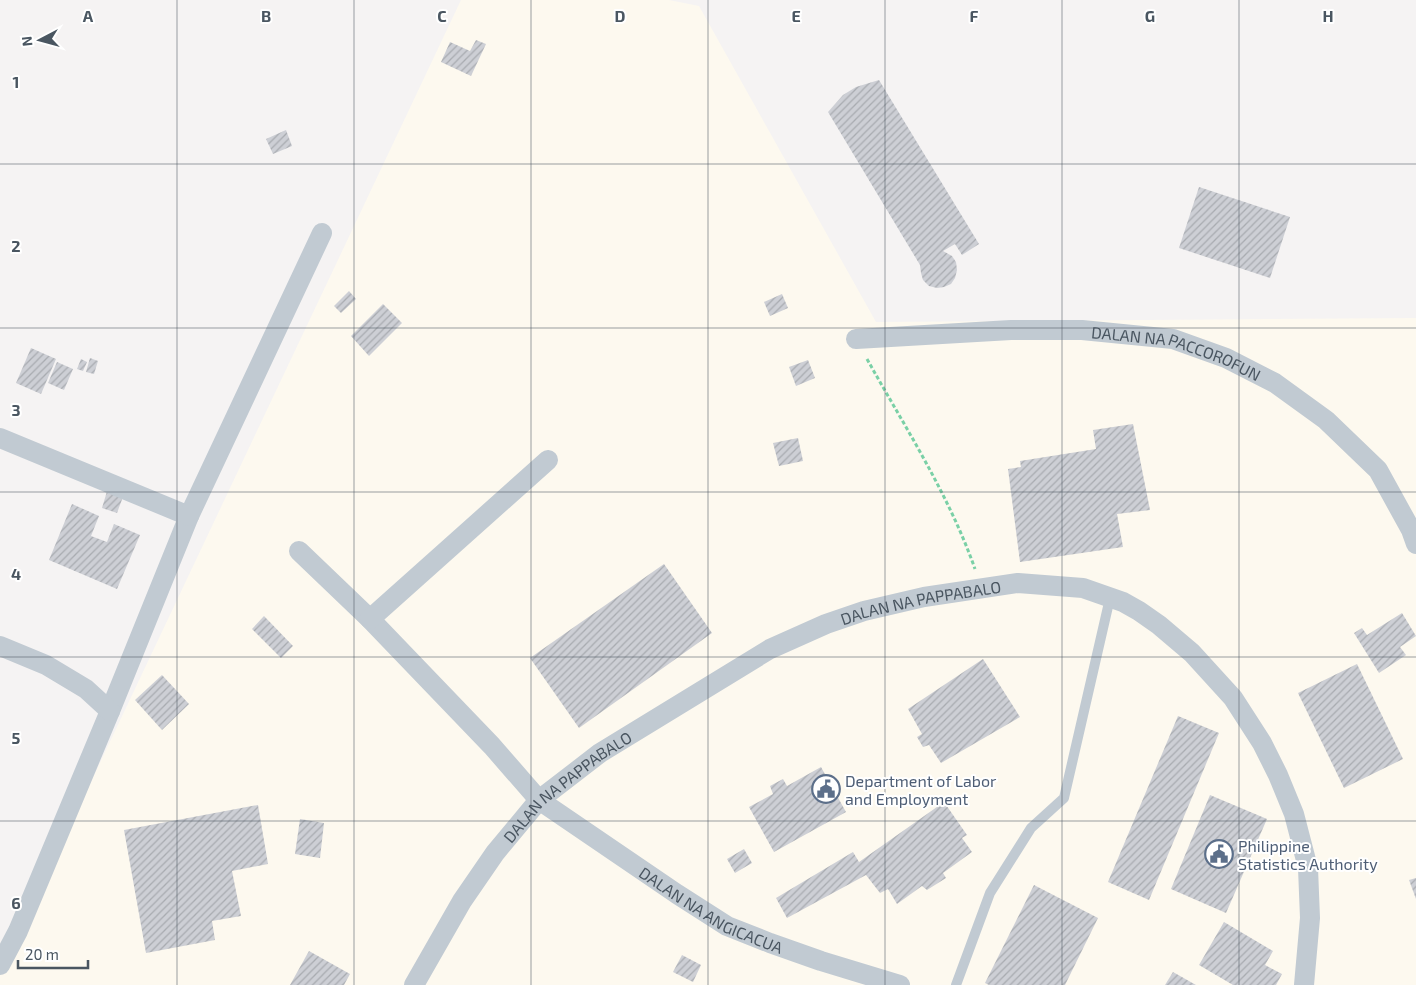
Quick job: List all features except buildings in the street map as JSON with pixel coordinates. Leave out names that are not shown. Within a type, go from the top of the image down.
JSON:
[{"type":"street","points":[[0,965],[18,931],[189,516],[322,233]]},
{"type":"street","name":"DALAN NA PACCOROFUN","points":[[856,339],[1011,330],[1082,330],[1174,339],[1218,355],[1275,382],[1326,420],[1378,470],[1411,530],[1416,544]]},
{"type":"street","points":[[0,438],[189,516]]},
{"type":"street","points":[[370,619],[548,460]]},
{"type":"street","name":"DALAN NA ANGICACUA","points":[[299,551],[370,619],[492,746],[539,800],[727,926],[821,961],[900,985]]},
{"type":"street","name":"DALAN NA PAPPABALO","points":[[414,985],[467,893],[495,853],[539,800],[600,753],[770,649],[826,624],[864,611],[924,597],[1018,583],[1082,588],[1139,611],[1192,653],[1233,698],[1262,743],[1278,775],[1294,814],[1308,868],[1310,918],[1304,985]]},
{"type":"street","points":[[0,646],[46,665],[86,689],[110,711]]},
{"type":"lane","points":[[956,985],[990,893],[1031,828],[1064,798],[1110,598]]},
{"type":"path","points":[[856,339],[964,537],[982,587]]},
{"type":"shaded area","points":[[461,0],[669,0],[699,6],[876,322],[1416,318],[1416,985],[0,985],[0,974]]},
{"type":"place","name":"Department of Labor and Employment","points":[[826,789]]},
{"type":"place","name":"Philippine Statistics Authority","points":[[1219,854]]}]
